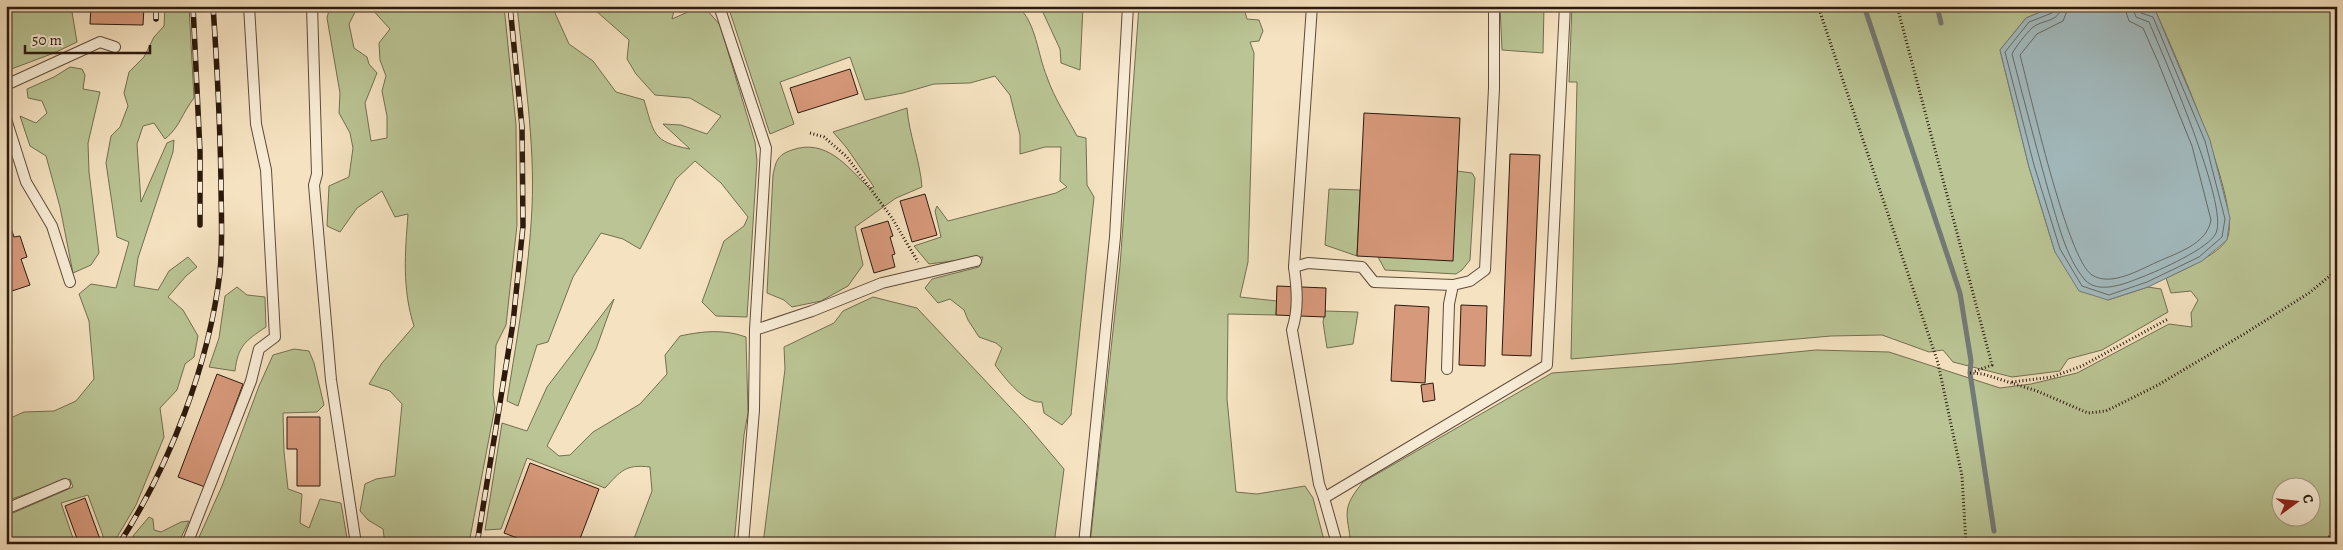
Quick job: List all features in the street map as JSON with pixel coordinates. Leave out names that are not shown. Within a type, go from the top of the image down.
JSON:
[{"type":"lane","points":[[187,544],[251,381],[259,349],[275,337],[266,170],[256,124],[249,6]]},
{"type":"lane","points":[[312,6],[317,174],[314,185],[331,380],[356,544]]},
{"type":"lane","points":[[719,6],[766,148],[755,330],[754,410],[743,544]]},
{"type":"lane","points":[[1084,544],[1115,236],[1128,6]]},
{"type":"lane","points":[[1312,6],[1294,267],[1297,287],[1297,316],[1292,330],[1324,498],[1337,544]]},
{"type":"lane","points":[[1294,267],[1308,263],[1362,267],[1374,282],[1453,285],[1470,281],[1486,270],[1494,88],[1494,6]]},
{"type":"lane","points":[[1324,498],[1547,365],[1565,6]]},
{"type":"lane","points":[[6,85],[100,42],[115,48]]},
{"type":"lane","points":[[6,119],[26,182],[52,226],[70,282]]},
{"type":"lane","points":[[755,330],[812,311],[882,283],[976,262]]},
{"type":"lane","points":[[1447,370],[1449,304],[1453,285]]},
{"type":"lane","points":[[6,509],[65,484]]},
{"type":"path","points":[[1818,6],[1938,363],[1962,476],[1966,544]]},
{"type":"path","points":[[1896,6],[1992,365],[1970,374],[1983,374],[2038,390],[2088,413],[2106,411],[2158,385],[2252,329],[2309,294],[2337,270]]},
{"type":"path","points":[[810,133],[824,137],[847,157],[892,218],[924,273]]},
{"type":"path","points":[[2011,382],[2052,377],[2082,366],[2168,319]]},
{"type":"path","points":[[2321,544],[2337,530]]},
{"type":"green space","points":[[6,6],[71,6],[77,42],[6,71]]},
{"type":"green space","points":[[165,6],[189,6],[194,98],[178,125],[165,139],[154,123],[143,126],[137,144],[141,202],[167,143],[174,140],[173,152],[138,258],[134,286],[158,290],[169,271],[188,257],[197,267],[186,276],[168,297],[183,310],[198,336],[194,357],[185,364],[177,390],[160,408],[164,437],[136,505],[113,544],[106,544],[88,495],[61,503],[75,544],[11,544],[6,530],[6,516],[73,487],[70,479],[6,501],[6,420],[24,412],[54,411],[76,401],[94,379],[89,321],[79,294],[91,284],[116,288],[129,242],[117,237],[106,163],[111,136],[120,127],[128,106],[124,93],[129,72],[144,57],[154,37],[164,26]]},
{"type":"green space","points":[[330,6],[354,6],[355,12],[349,24],[354,48],[367,57],[369,64],[377,73],[365,103],[371,141],[387,138],[387,116],[382,91],[386,76],[380,60],[379,43],[390,29],[369,6],[504,6],[516,125],[517,225],[506,325],[496,345],[493,395],[495,407],[470,538],[463,544],[385,544],[383,529],[368,520],[360,511],[365,484],[376,479],[395,476],[402,404],[390,391],[369,384],[382,363],[414,326],[406,285],[405,257],[408,214],[395,217],[382,191],[357,208],[340,232],[327,226],[329,186],[349,177],[353,148],[350,133],[339,113],[340,93],[327,18]]},
{"type":"green space","points":[[517,6],[555,6],[555,13],[569,44],[593,61],[616,92],[644,100],[653,128],[661,139],[690,149],[663,124],[681,125],[707,134],[721,116],[690,98],[655,95],[636,74],[627,59],[629,40],[595,10],[594,6],[675,6],[672,19],[690,11],[707,10],[720,25],[755,142],[757,161],[747,317],[716,316],[702,302],[724,241],[744,226],[748,217],[721,183],[695,161],[676,179],[640,249],[623,239],[601,233],[573,277],[548,342],[537,345],[518,406],[507,401],[525,281],[533,183],[528,107]]},
{"type":"green space","points":[[728,6],[910,6],[912,10],[917,6],[1018,6],[1033,30],[1044,68],[1057,100],[1077,136],[1086,138],[1087,185],[1094,197],[1071,415],[1062,425],[1044,413],[1042,402],[1028,399],[1004,377],[995,365],[1002,348],[996,343],[979,337],[964,310],[950,299],[938,303],[925,288],[932,279],[979,267],[983,257],[929,264],[914,246],[941,237],[935,211],[937,206],[948,221],[1056,193],[1067,187],[1060,181],[1061,147],[1045,147],[1020,154],[1020,135],[1010,95],[995,76],[970,83],[934,84],[903,93],[865,100],[850,57],[780,82],[794,124],[770,134]]},
{"type":"green space","points":[[1040,6],[1083,6],[1080,70],[1061,63],[1060,49]]},
{"type":"green space","points":[[1139,6],[1255,6],[1245,12],[1247,19],[1259,20],[1263,31],[1259,41],[1250,42],[1254,53],[1248,262],[1240,297],[1277,301],[1276,315],[1228,314],[1227,399],[1236,492],[1257,494],[1305,486],[1313,498],[1325,544],[1090,544],[1120,266]]},
{"type":"green space","points":[[1500,6],[1544,6],[1543,53],[1502,50]]},
{"type":"green space","points":[[1572,6],[2055,6],[2026,18],[2000,50],[2029,167],[2055,252],[2108,300],[2148,287],[2161,289],[2168,312],[2102,350],[2068,359],[2060,371],[2012,377],[1953,362],[1943,350],[1929,352],[1882,335],[1831,336],[1571,359],[1577,82],[1569,82]]},
{"type":"green space","points":[[2133,6],[2337,6],[2337,544],[1351,544],[1347,517],[1348,505],[1363,482],[1552,373],[1673,364],[1816,350],[1889,352],[2000,388],[2031,384],[2077,373],[2169,324],[2192,327],[2191,313],[2198,300],[2191,291],[2171,293],[2166,278],[2200,262],[2223,245],[2227,239],[2229,221],[2225,195],[2216,163],[2177,59],[2156,12]]},
{"type":"green space","points":[[70,67],[82,69],[85,75],[83,89],[100,92],[88,143],[89,172],[99,253],[91,265],[73,273],[60,207],[46,156],[30,146],[20,116],[36,123],[47,113],[42,101],[28,98],[27,89],[54,77]]},
{"type":"green space","points":[[907,108],[922,187],[896,198],[855,227],[863,265],[848,286],[821,301],[792,307],[784,300],[767,293],[773,175],[780,156],[804,147],[826,151],[844,163],[869,188],[874,187],[833,132]]},
{"type":"green space","points":[[1457,171],[1472,173],[1475,178],[1470,260],[1456,274],[1385,270],[1378,257]]},
{"type":"green space","points":[[1329,189],[1360,190],[1357,256],[1325,245]]},
{"type":"green space","points":[[237,287],[247,295],[265,297],[266,327],[244,345],[238,356],[235,371],[209,367],[219,338],[225,296]]},
{"type":"green space","points":[[873,297],[917,308],[1025,423],[1064,469],[1054,544],[763,544],[785,369],[784,347],[834,323],[843,311]]},
{"type":"green space","points":[[614,299],[596,349],[547,446],[559,456],[570,455],[593,432],[640,404],[667,374],[665,355],[680,336],[713,332],[738,334],[746,337],[748,413],[744,435],[734,544],[632,544],[652,491],[650,467],[642,466],[624,470],[605,488],[527,458],[501,529],[485,530],[502,423],[527,431],[547,387]]},
{"type":"green space","points":[[1325,311],[1358,312],[1353,344],[1327,348],[1323,322]]},
{"type":"green space","points":[[294,349],[309,351],[314,363],[324,405],[317,412],[283,413],[284,452],[288,489],[302,494],[300,523],[309,528],[320,499],[341,503],[348,544],[196,544],[222,486],[259,386],[273,355]]},
{"type":"green space","points":[[149,517],[153,519],[154,530],[161,532],[181,522],[189,521],[178,544],[135,544],[133,536]]},
{"type":"water","points":[[2055,6],[2133,6],[2156,12],[2210,140],[2230,218],[2227,240],[2202,261],[2148,287],[2108,300],[2079,291],[2055,252],[2029,167],[2000,50],[2026,18]]},
{"type":"building","points":[[91,6],[144,6],[143,25],[90,24]]},
{"type":"building","points":[[850,69],[858,94],[798,113],[790,88]]},
{"type":"building","points":[[1364,113],[1460,118],[1453,261],[1357,256]]},
{"type":"building","points":[[1510,154],[1540,155],[1531,356],[1502,355]]},
{"type":"building","points":[[925,194],[937,235],[912,242],[900,201]]},
{"type":"building","points":[[6,213],[14,237],[20,236],[27,257],[21,259],[30,285],[6,293]]},
{"type":"building","points":[[888,221],[893,236],[890,237],[895,254],[892,255],[895,267],[874,273],[861,229]]},
{"type":"building","points":[[1277,286],[1326,288],[1325,317],[1276,315]]},
{"type":"building","points":[[1395,305],[1429,307],[1425,383],[1391,381]]},
{"type":"building","points":[[1461,305],[1487,306],[1485,366],[1459,365]]},
{"type":"building","points":[[217,374],[243,384],[205,487],[178,477]]},
{"type":"building","points":[[1433,383],[1435,400],[1423,402],[1421,385]]},
{"type":"building","points":[[287,417],[320,417],[320,486],[297,486],[297,449],[287,449]]},
{"type":"building","points":[[530,463],[599,489],[578,544],[533,544],[504,533]]},
{"type":"building","points":[[85,498],[101,542],[97,544],[79,544],[65,506]]},
{"type":"waterway","points":[[1864,6],[1960,293],[1994,531]]},
{"type":"waterway","points":[[1937,6],[1941,23]]},
{"type":"railway","points":[[156,6],[156,19]]},
{"type":"railway","points":[[193,6],[200,152],[200,225]]},
{"type":"railway","points":[[119,544],[138,513],[170,448],[197,378],[215,307],[220,272],[222,226],[221,159],[213,6]]},
{"type":"railway","points":[[477,544],[513,323],[523,226],[522,127],[510,6]]}]
